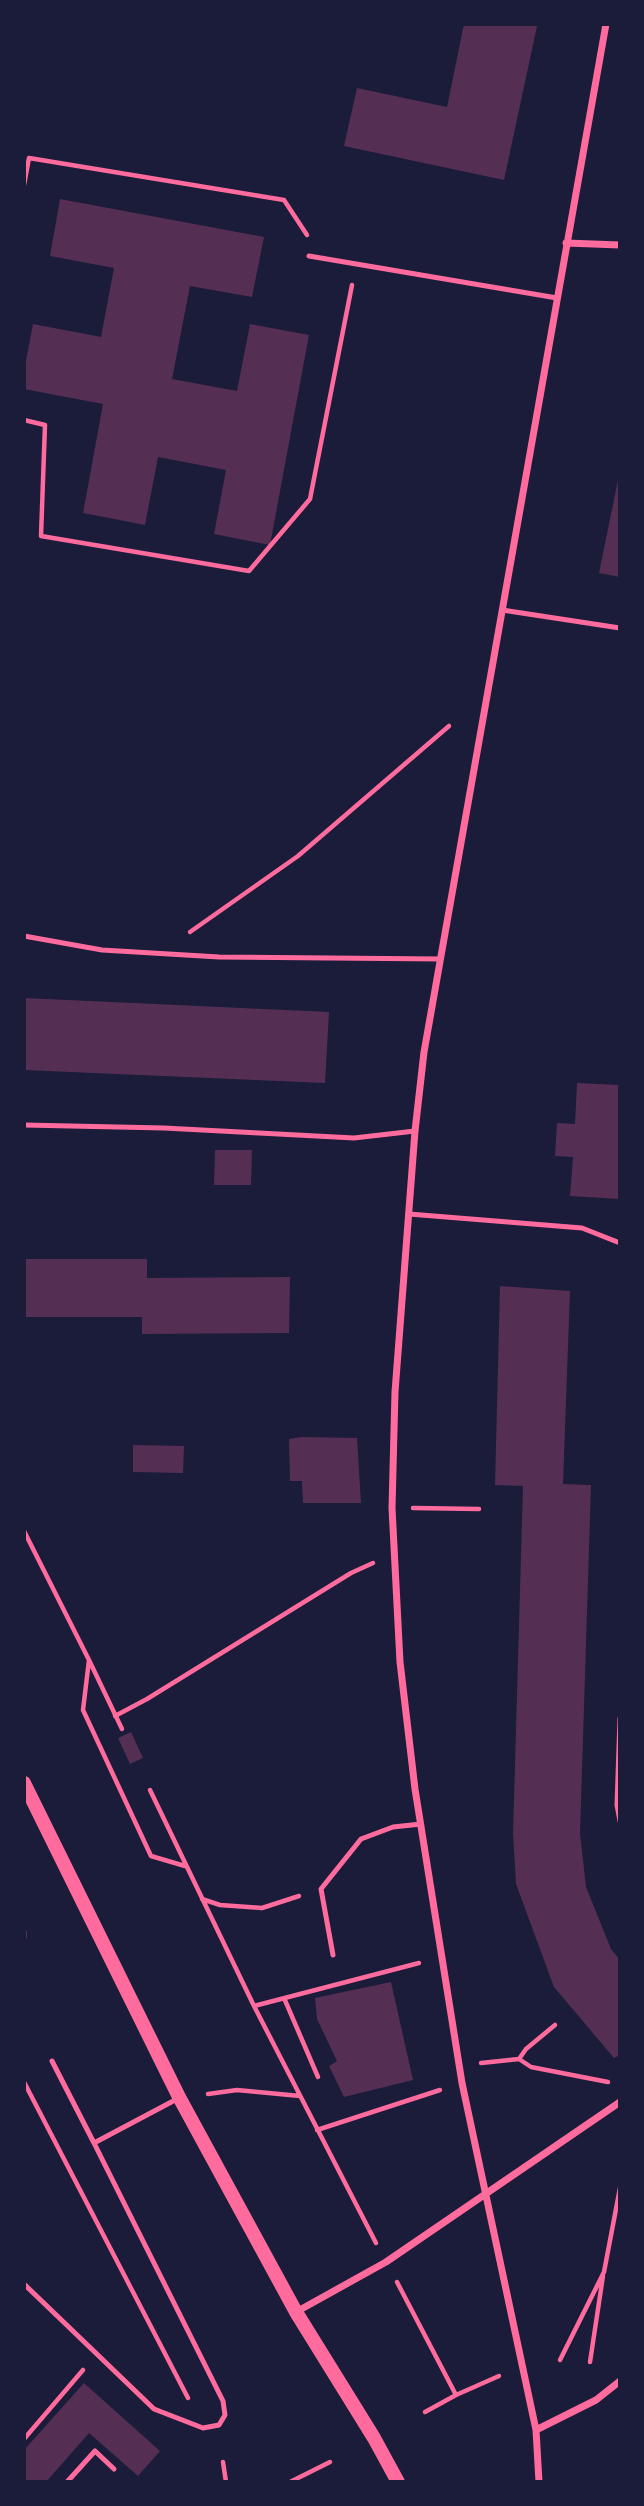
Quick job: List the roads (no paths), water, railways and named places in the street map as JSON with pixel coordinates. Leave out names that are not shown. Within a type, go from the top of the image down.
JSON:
[{"type":"main road","points":[[24,1783],[179,2097],[296,2312],[398,2482]]},
{"type":"street","points":[[539,2482],[536,2430],[462,2083],[421,1824],[400,1662],[392,1508],[395,1392],[415,1131],[424,1052],[606,24]]},
{"type":"street","points":[[566,243],[620,245]]},
{"type":"street","points":[[296,2312],[386,2262],[620,2102]]},
{"type":"street","points":[[536,2430],[596,2400],[620,2381]]},
{"type":"lane","points":[[309,256],[557,298]]},
{"type":"lane","points":[[502,610],[620,628]]},
{"type":"lane","points":[[24,936],[102,950],[219,957],[440,959]]},
{"type":"lane","points":[[24,1125],[164,1128],[354,1138],[415,1131]]},
{"type":"lane","points":[[409,1214],[582,1228],[620,1243]]},
{"type":"lane","points":[[620,1717],[617,1805],[620,1821]]},
{"type":"lane","points":[[334,1955],[321,1889],[361,1839],[393,1827],[421,1824]]},
{"type":"lane","points":[[24,2284],[155,2409],[203,2428],[219,2425],[225,2415],[223,2401],[52,2061]]},
{"type":"lane","points":[[94,2143],[179,2097]]},
{"type":"lane","points":[[67,2482],[95,2451],[114,2469]]}]
